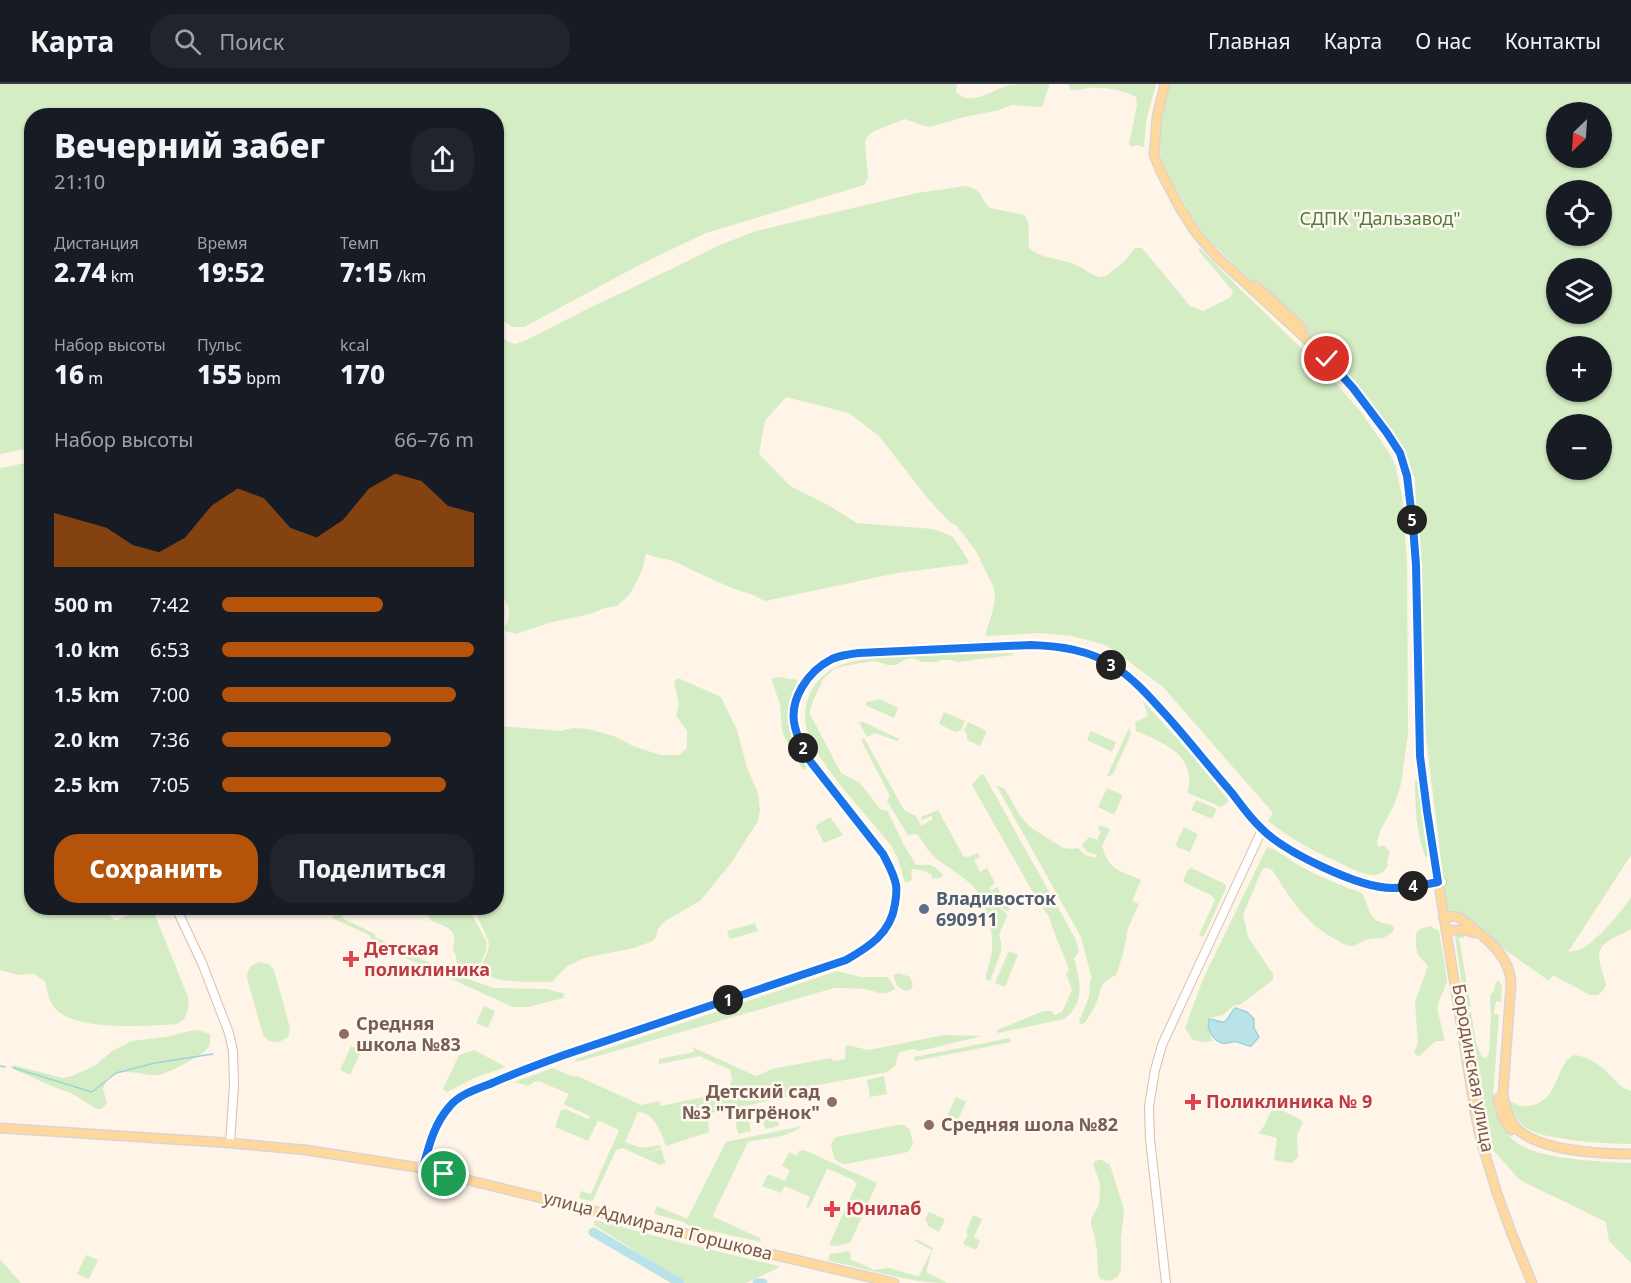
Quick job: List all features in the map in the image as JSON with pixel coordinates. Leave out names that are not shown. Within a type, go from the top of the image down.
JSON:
[{"type":"main road","name":"Бородинская улица","points":[[1167,84],[1157,116],[1154,155],[1180,208],[1196,233],[1217,257],[1334,366],[1387,433],[1403,462],[1407,476],[1416,565],[1420,756],[1475,1112],[1495,1186],[1511,1232],[1534,1283]]},
{"type":"main road","points":[[423,1168],[431,1137],[439,1121],[453,1103],[470,1092],[564,1055],[846,960],[868,947],[883,933],[896,900],[897,888],[891,868],[883,854],[810,761],[800,744],[794,725],[796,701],[802,687],[811,675],[831,660],[845,655],[1031,645],[1058,646],[1083,652],[1114,666],[1134,681],[1262,830],[1288,848],[1349,878],[1371,885],[1392,888],[1440,882]]},
{"type":"main road","points":[[1166,1283],[1150,1139],[1149,1106],[1155,1070],[1162,1045],[1174,1017],[1262,830]]},
{"type":"main road","points":[[179,915],[202,963],[229,1033],[233,1052],[234,1085],[230,1143]]},
{"type":"main road","points":[[1445,917],[1458,918],[1486,939],[1504,959],[1510,973],[1503,1094],[1505,1107],[1513,1125],[1527,1136],[1546,1145],[1631,1156]]},
{"type":"main road","points":[[1447,932],[1465,930],[1476,934],[1496,953],[1507,980],[1498,1097],[1500,1109],[1509,1129],[1524,1141],[1544,1149],[1584,1155],[1631,1156]]},
{"type":"main road","name":"улица Адмирала Горшкова","points":[[0,1128],[306,1150],[423,1168],[894,1283]]},
{"type":"green space","points":[[0,84],[957,84],[956,92],[962,96],[975,98],[1010,85],[1049,84],[1042,107],[1012,105],[930,127],[905,119],[874,131],[865,141],[868,178],[864,185],[706,233],[645,262],[524,327],[512,327],[504,321],[504,108],[24,108],[24,449],[0,454]]},
{"type":"green space","points":[[1068,84],[1156,84],[1146,121],[1144,147],[1136,145],[1131,147],[1129,144],[1137,105],[1136,97],[1125,92],[1107,89],[1073,90]]},
{"type":"green space","name":"СДПК \"Дальзавод\"","points":[[1170,84],[1631,84],[1631,855],[1568,952],[1582,948],[1591,942],[1623,909],[1631,897],[1631,929],[1606,943],[1600,951],[1600,963],[1606,985],[1598,995],[1590,995],[1553,975],[1549,981],[1447,909],[1423,713],[1415,478],[1381,420],[1284,314],[1202,232],[1165,169],[1160,154],[1161,119]]},
{"type":"green space","points":[[966,186],[972,188],[979,193],[990,208],[1024,215],[1028,225],[1029,248],[1034,252],[1074,264],[1100,277],[1106,276],[1125,261],[1135,248],[1142,248],[1190,306],[1203,311],[1231,297],[1233,291],[1198,250],[1200,248],[1326,372],[1361,412],[1388,451],[1395,464],[1402,496],[1407,561],[1408,734],[1401,784],[1377,842],[1378,847],[1384,845],[1390,852],[1388,865],[1382,872],[1376,875],[1361,873],[1304,845],[1268,821],[1273,813],[1163,687],[1105,645],[1072,636],[1039,633],[985,635],[995,600],[994,588],[976,551],[956,525],[951,523],[929,500],[879,436],[849,413],[786,397],[765,421],[759,454],[790,486],[857,523],[933,529],[953,537],[969,561],[967,564],[897,573],[765,601],[715,581],[674,561],[646,553],[642,571],[635,585],[629,595],[617,606],[552,622],[516,634],[505,631],[509,609],[504,599],[504,338],[515,344],[529,339],[720,245],[756,231],[917,193]]},
{"type":"green space","points":[[24,463],[24,915],[110,915],[114,920],[118,920],[128,915],[155,915],[188,997],[187,1013],[184,1019],[177,1024],[112,1026],[77,1020],[63,1015],[54,1007],[45,981],[34,974],[19,975],[0,970],[0,468]]},
{"type":"green space","points":[[1013,653],[1013,655],[957,662],[941,660],[922,662],[913,658],[896,665],[888,665],[874,661],[844,666],[833,670],[823,679],[810,714],[841,773],[860,783],[881,810],[888,812],[916,865],[931,865],[943,875],[941,878],[932,879],[932,875],[913,869],[911,871],[912,880],[905,883],[892,847],[828,769],[811,741],[805,718],[810,695],[815,685],[832,669],[860,660]]},
{"type":"green space","points":[[778,677],[798,680],[789,714],[792,735],[807,767],[803,770],[782,729],[780,704],[771,679]]},
{"type":"green space","points":[[678,678],[721,697],[737,730],[747,768],[758,793],[760,810],[758,821],[731,863],[700,901],[665,921],[658,929],[653,941],[634,948],[584,958],[567,966],[552,982],[506,981],[481,972],[489,944],[478,915],[504,915],[504,727],[561,731],[573,728],[589,729],[660,755],[679,755],[687,748],[687,731],[676,716],[679,704],[674,682]]},
{"type":"green space","points":[[880,699],[898,708],[894,718],[865,705],[867,702]]},
{"type":"green space","points":[[1143,701],[1229,801],[1221,807],[1188,793],[1188,769],[1184,761],[1162,743],[1136,731],[1135,722],[1148,716]]},
{"type":"green space","points":[[944,712],[965,721],[961,730],[955,732],[939,724]]},
{"type":"green space","points":[[859,722],[899,740],[875,733],[867,737]]},
{"type":"green space","points":[[968,722],[987,731],[980,746],[967,740],[964,730]]},
{"type":"green space","points":[[1129,728],[1131,734],[1113,774],[1107,776]]},
{"type":"green space","points":[[1091,731],[1116,742],[1112,752],[1087,740]]},
{"type":"green space","points":[[864,738],[904,810],[916,816],[921,826],[933,819],[931,816],[922,820],[921,817],[938,810],[963,856],[968,857],[978,853],[980,857],[974,860],[980,872],[987,868],[995,883],[989,888],[991,891],[997,887],[1010,910],[1002,908],[993,895],[1007,916],[999,935],[1001,952],[990,981],[986,979],[986,976],[992,952],[992,937],[980,894],[970,883],[937,859],[918,835],[908,835],[887,801],[890,796],[861,740]]},
{"type":"green space","points":[[981,774],[984,775],[1076,940],[1079,952],[1074,958],[1080,991],[1076,1006],[1064,1019],[998,1033],[997,1030],[1044,1011],[1052,1011],[1055,1015],[1062,1012],[1072,990],[1066,974],[1069,970],[1049,917],[972,785]]},
{"type":"green space","points":[[1417,780],[1424,816],[1428,855],[1426,858],[1417,820],[1415,781]]},
{"type":"green space","points":[[996,785],[1005,789],[1020,816],[1030,827],[1063,848],[1078,848],[1085,855],[1096,858],[1097,855],[1087,852],[1082,845],[1089,837],[1097,840],[1101,832],[1098,829],[1099,825],[1110,829],[1102,846],[1108,860],[1116,869],[1141,880],[1132,901],[1139,904],[1128,928],[1116,975],[1102,985],[1096,1004],[1085,1023],[1080,1024],[1079,1021],[1089,997],[1090,980],[1092,979],[1081,937]]},
{"type":"green space","points":[[1107,788],[1123,795],[1114,815],[1098,807]]},
{"type":"green space","points":[[1196,800],[1217,809],[1212,819],[1191,810]]},
{"type":"green space","points":[[830,817],[843,835],[824,843],[815,826]]},
{"type":"green space","points":[[1184,827],[1198,834],[1190,852],[1175,846]]},
{"type":"green space","points":[[1267,847],[1315,874],[1362,893],[1374,918],[1390,924],[1394,930],[1382,938],[1348,946],[1317,928],[1294,902],[1273,871],[1264,868],[1243,915],[1248,937],[1273,974],[1273,980],[1223,1015],[1209,1018],[1207,1023],[1212,1041],[1193,1040],[1185,1028],[1203,979]]},
{"type":"green space","points":[[1191,868],[1225,884],[1226,888],[1202,937],[1199,935],[1215,900],[1211,895],[1185,883],[1183,880]]},
{"type":"green space","points":[[334,915],[343,915],[342,918],[375,934],[375,937],[453,974],[494,988],[547,989],[565,994],[563,998],[528,1007],[513,1007],[375,944],[369,935],[332,918]]},
{"type":"green space","points":[[425,915],[473,915],[487,943],[481,963],[472,970],[457,965],[453,950],[453,933],[447,927],[430,920],[430,917]]},
{"type":"green space","points":[[755,923],[758,931],[730,939],[727,931]]},
{"type":"green space","points":[[1430,926],[1439,931],[1447,979],[1437,1008],[1445,1041],[1436,1041],[1417,1056],[1414,1052],[1418,1043],[1415,1002],[1428,966],[1418,955],[1416,934],[1420,929]]},
{"type":"green space","points":[[1457,934],[1462,934],[1465,938],[1459,938],[1471,1007],[1465,1005],[1455,937]]},
{"type":"green space","points":[[1009,951],[1018,955],[1005,987],[995,983]]},
{"type":"green space","points":[[260,962],[269,964],[274,970],[290,1028],[288,1037],[279,1042],[269,1041],[263,1035],[247,978],[250,967]]},
{"type":"green space","points":[[837,971],[860,977],[888,977],[895,989],[882,993],[863,989],[834,988],[577,1062],[575,1060],[576,1059]]},
{"type":"green space","points":[[899,973],[910,977],[913,984],[911,989],[906,991],[897,986],[893,975]]},
{"type":"green space","points":[[1499,980],[1502,987],[1501,1002],[1496,1001],[1494,1014],[1499,1015],[1493,1096],[1501,1124],[1516,1142],[1526,1148],[1551,1156],[1631,1163],[1631,1263],[1609,1241],[1606,1222],[1519,1179],[1494,1151],[1482,1112],[1465,1015],[1471,1012],[1476,1043],[1482,1057],[1486,1058],[1489,1054],[1490,995]]},
{"type":"green space","points":[[484,1006],[495,1011],[488,1028],[476,1023]]},
{"type":"green space","points":[[198,1030],[210,1034],[209,1046],[184,1064],[158,1075],[127,1072],[114,1074],[107,1078],[103,1089],[107,1103],[102,1109],[97,1109],[71,1093],[11,1068],[13,1065],[63,1078],[96,1065],[111,1052],[132,1041]]},
{"type":"green space","points":[[944,1035],[982,1036],[920,1051],[914,1049],[899,1052],[895,1066],[887,1072],[786,1091],[786,1097],[707,1114],[709,1132],[666,1146],[653,1120],[644,1113],[638,1112],[625,1142],[642,1148],[660,1145],[661,1148],[641,1154],[661,1149],[666,1163],[660,1165],[623,1148],[616,1150],[591,1201],[579,1198],[581,1191],[591,1194],[619,1130],[598,1121],[588,1141],[555,1127],[561,1110],[565,1109],[588,1119],[590,1116],[565,1105],[569,1094],[539,1081],[528,1086],[514,1082],[553,1068],[571,1076],[577,1076],[641,1105],[659,1101],[661,1106],[728,1092],[732,1079],[730,1070],[700,1056],[659,1064],[659,1059],[694,1052],[692,1047],[756,1076],[772,1069],[831,1058],[833,1061],[845,1059],[846,1045],[869,1050]]},
{"type":"green space","points":[[1010,1038],[1011,1042],[915,1061],[914,1057]]},
{"type":"green space","points":[[351,1046],[361,1051],[350,1075],[340,1070]]},
{"type":"green space","points":[[474,1050],[506,1067],[474,1078],[447,1092],[443,1089],[459,1055]]},
{"type":"green space","points":[[1575,1055],[1595,1062],[1620,1085],[1631,1091],[1631,1144],[1548,1136],[1528,1129],[1516,1117],[1509,1102],[1523,1106],[1539,1103],[1552,1090],[1564,1065]]},
{"type":"green space","points":[[884,1076],[887,1094],[870,1097],[867,1080]]},
{"type":"green space","points":[[956,1097],[966,1102],[955,1126],[945,1121]]},
{"type":"green space","points":[[775,1106],[779,1126],[765,1129],[761,1109]]},
{"type":"green space","points":[[1275,1107],[1303,1122],[1297,1135],[1298,1157],[1292,1163],[1274,1160],[1277,1138],[1258,1133]]},
{"type":"green space","points":[[747,1111],[751,1131],[738,1134],[734,1114]]},
{"type":"green space","points":[[904,1125],[910,1130],[913,1144],[908,1152],[846,1164],[834,1158],[831,1144],[836,1137]]},
{"type":"green space","points":[[802,1126],[790,1133],[748,1142],[713,1215],[760,1238],[761,1242],[689,1226],[684,1222],[654,1214],[657,1206],[687,1219],[726,1142]]},
{"type":"green space","points":[[804,1150],[877,1183],[850,1243],[829,1245],[856,1185],[855,1181],[827,1169],[807,1208],[810,1197],[785,1186],[781,1193],[762,1186],[768,1174],[785,1181],[790,1170],[782,1166],[789,1152],[797,1156],[799,1151]]},
{"type":"green space","points":[[1098,1160],[1110,1165],[1124,1214],[1121,1270],[1118,1276],[1110,1281],[1100,1279],[1098,1274],[1097,1250],[1091,1225],[1091,1219],[1099,1205],[1100,1186],[1093,1165]]},
{"type":"green space","points":[[929,1212],[945,1219],[939,1232],[928,1226],[925,1220]]},
{"type":"green space","points":[[973,1215],[982,1219],[974,1237],[980,1241],[976,1250],[963,1244]]},
{"type":"green space","points":[[595,1220],[779,1266],[746,1283],[686,1283],[594,1225]]},
{"type":"green space","points":[[916,1239],[933,1248],[926,1272],[947,1283],[903,1278],[828,1259],[830,1254],[849,1251],[850,1259],[874,1270],[889,1268],[919,1276],[932,1250],[915,1241]]},
{"type":"green space","points":[[86,1255],[98,1260],[89,1279],[77,1274]]},
{"type":"green space","points":[[0,1259],[21,1283],[0,1283]]},
{"type":"water","points":[[1235,1008],[1247,1012],[1254,1019],[1254,1028],[1259,1037],[1251,1046],[1239,1042],[1222,1043],[1215,1039],[1208,1026],[1209,1019],[1225,1021]]},
{"type":"waterway","points":[[14,1068],[92,1092],[116,1073],[155,1063],[213,1054]]},
{"type":"waterway","points":[[0,1066],[5,1067]]},
{"type":"waterway","points":[[593,1232],[680,1283]]},
{"type":"waterway","points":[[757,1283],[763,1283]]},
{"type":"place","name":"Владивосток 690911","points":[[924,909]]},
{"type":"place","name":"Детская поликлиника","points":[[351,959]]},
{"type":"place","name":"Средняя школа №83","points":[[344,1034]]},
{"type":"place","name":"Детский сад №3 \"Тигрёнок\"","points":[[832,1102]]},
{"type":"place","name":"Поликлиника № 9","points":[[1193,1102]]},
{"type":"place","name":"Средняя шола №82","points":[[929,1125]]},
{"type":"place","name":"Юнилаб","points":[[832,1209]]},
{"type":"route","points":[[444,1174],[423,1168],[431,1137],[450,1106],[470,1092],[564,1055],[846,960],[868,947],[883,933],[891,918],[896,900],[897,888],[891,868],[883,854],[810,761],[800,744],[794,725],[796,701],[802,687],[821,667],[845,655],[1031,645],[1058,646],[1099,658],[1134,681],[1262,830],[1288,848],[1349,878],[1371,885],[1392,888],[1438,882],[1420,756],[1416,565],[1407,476],[1400,453],[1387,433],[1353,388],[1327,359]]}]
